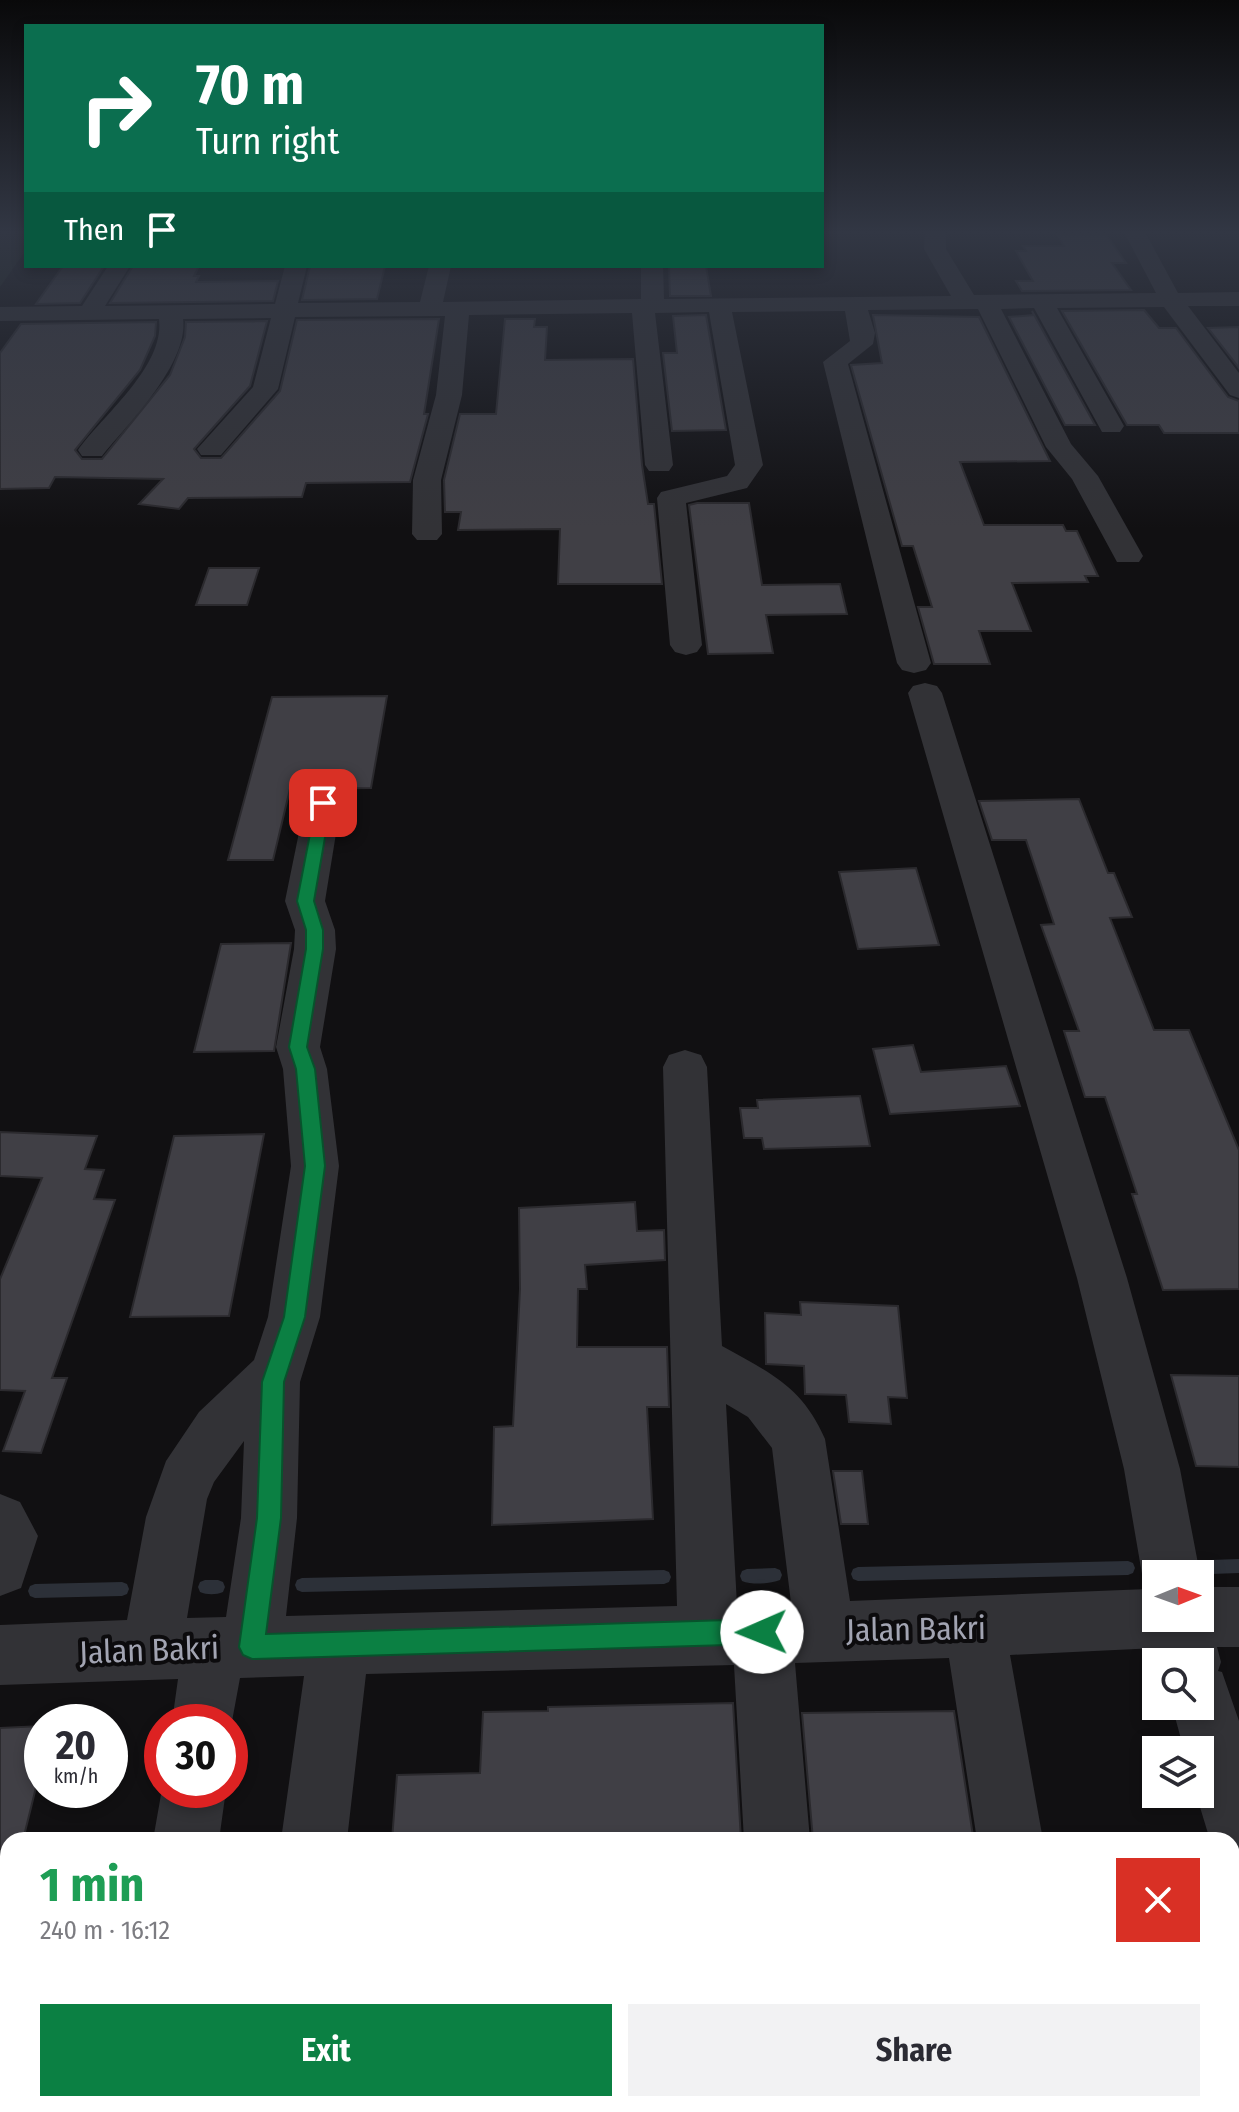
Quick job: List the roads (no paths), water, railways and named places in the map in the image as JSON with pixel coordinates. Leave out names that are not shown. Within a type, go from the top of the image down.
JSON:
[{"type":"street","points":[[92,450],[144,389],[173,335],[172,331]]},
{"type":"street","points":[[211,449],[265,389],[278,331]]},
{"type":"street","points":[[427,534],[427,480],[449,395],[456,331]]},
{"type":"street","points":[[650,331],[659,465]]},
{"type":"street","points":[[686,645],[671,498],[737,482],[749,465],[724,331]]},
{"type":"street","points":[[827,331],[919,678],[1102,1278],[1152,1469],[1168,1560]]},
{"type":"street","points":[[835,362],[861,344],[862,331]]},
{"type":"street","points":[[993,331],[1059,447],[1084,476],[1128,556]]},
{"type":"street","points":[[1058,331],[1111,426]]},
{"type":"street","points":[[1194,331],[1239,390]]},
{"type":"street","points":[[210,1704],[233,1646],[269,1518],[275,1375],[294,1317],[315,1166],[305,1069],[298,1047],[315,949],[315,930],[305,901],[323,803]]},
{"type":"street","points":[[685,1067],[696,1359],[735,1632],[775,1832]]},
{"type":"street","points":[[696,1359],[767,1399],[798,1439],[824,1631]]},
{"type":"street","points":[[153,1649],[180,1497],[202,1451],[239,1406],[275,1375]]},
{"type":"street","points":[[0,1522],[9,1536],[0,1567]]},
{"type":"street","points":[[1214,1617],[1239,1617]]},
{"type":"street","name":"Jalan Bakri","points":[[0,1655],[735,1632],[975,1628],[1142,1619]]},
{"type":"street","points":[[975,1628],[1009,1832]]},
{"type":"street","points":[[315,1832],[339,1645]]},
{"type":"street","points":[[1207,1720],[1239,1831]]},
{"type":"street","points":[[187,1832],[191,1808]]},
{"type":"waterway","points":[[1214,1567],[1239,1566]]},
{"type":"waterway","points":[[858,1574],[1128,1568]]},
{"type":"waterway","points":[[747,1576],[775,1575]]},
{"type":"waterway","points":[[302,1585],[664,1577]]},
{"type":"waterway","points":[[205,1587],[218,1587]]},
{"type":"waterway","points":[[35,1591],[122,1589]]}]
